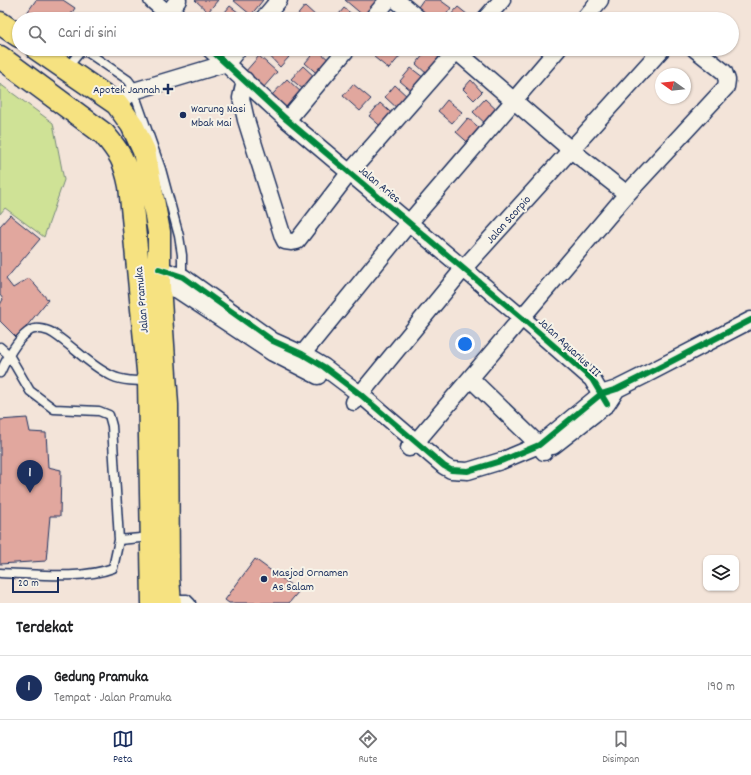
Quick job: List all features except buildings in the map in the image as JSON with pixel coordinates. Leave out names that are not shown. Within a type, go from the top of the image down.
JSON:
[{"type":"main road","points":[[0,23],[12,31]]},
{"type":"main road","name":"Jalan Pramuka","points":[[47,56],[117,104],[132,125],[144,150],[159,232],[170,280],[157,381],[152,537],[162,602]]},
{"type":"main road","name":"Jalan Pramuka","points":[[0,57],[104,134],[115,147],[125,163],[130,186],[157,381],[167,405],[168,579],[162,602]]},
{"type":"street","points":[[152,0],[166,12]]},
{"type":"street","points":[[173,12],[178,0]]},
{"type":"street","points":[[269,12],[279,0]]},
{"type":"street","points":[[378,12],[388,0]]},
{"type":"street","points":[[396,0],[411,12]]},
{"type":"street","points":[[491,12],[502,0]]},
{"type":"street","points":[[590,12],[600,0]]},
{"type":"street","name":"Jalan Aries","points":[[218,56],[287,120],[522,318]]},
{"type":"street","points":[[117,104],[134,90],[227,63],[232,56]]},
{"type":"street","points":[[287,120],[341,56]]},
{"type":"street","points":[[245,80],[241,98],[246,120],[285,240],[292,242],[297,241],[350,172],[451,56]]},
{"type":"street","points":[[463,56],[571,150],[626,194]]},
{"type":"street","points":[[298,359],[409,223],[552,56]]},
{"type":"street","name":"Jalan Scorpio","points":[[357,398],[464,268],[656,56]]},
{"type":"street","points":[[412,445],[471,378],[626,194],[726,88],[727,80],[724,72],[704,56]]},
{"type":"street","points":[[170,280],[273,353],[298,359],[314,373],[357,398],[412,445],[436,474],[448,480],[460,481],[499,472],[535,459],[542,449],[617,389],[751,320]]},
{"type":"street","name":"Jalan Aquarius III","points":[[522,318],[592,379],[604,399]]},
{"type":"street","points":[[471,378],[542,449]]},
{"type":"lane","points":[[66,69],[77,56]]},
{"type":"lane","points":[[93,56],[128,80],[134,90],[161,169],[179,236],[170,280]]},
{"type":"lane","points":[[0,373],[9,355],[31,330],[44,330],[53,333],[73,350],[114,377],[157,381]]},
{"type":"lane","points":[[0,347],[9,355],[30,391],[54,409],[99,411],[109,415],[112,426],[119,540],[113,568],[103,572],[76,574],[0,573]]},
{"type":"lane","points":[[119,540],[152,537]]},
{"type":"lane","points":[[162,602],[187,599],[191,603]]},
{"type":"green space","points":[[0,84],[53,123],[64,180],[44,237],[5,208],[0,214]]},
{"type":"cycle path","points":[[218,56],[287,120],[592,379],[607,404]]},
{"type":"cycle path","points":[[159,269],[183,277],[273,341],[302,354],[324,367],[361,395],[444,466],[451,470],[468,471],[501,461],[539,445],[601,394],[617,389],[751,320]]},
{"type":"place","name":"Apotek Jannah","points":[[168,89]]},
{"type":"place","name":"Warung Nasi Mbak Mai","points":[[183,115]]},
{"type":"place","name":"Gedung Pramuka","points":[[30,493]]},
{"type":"place","name":"Masjod Ornamen As Salam","points":[[264,579]]}]
